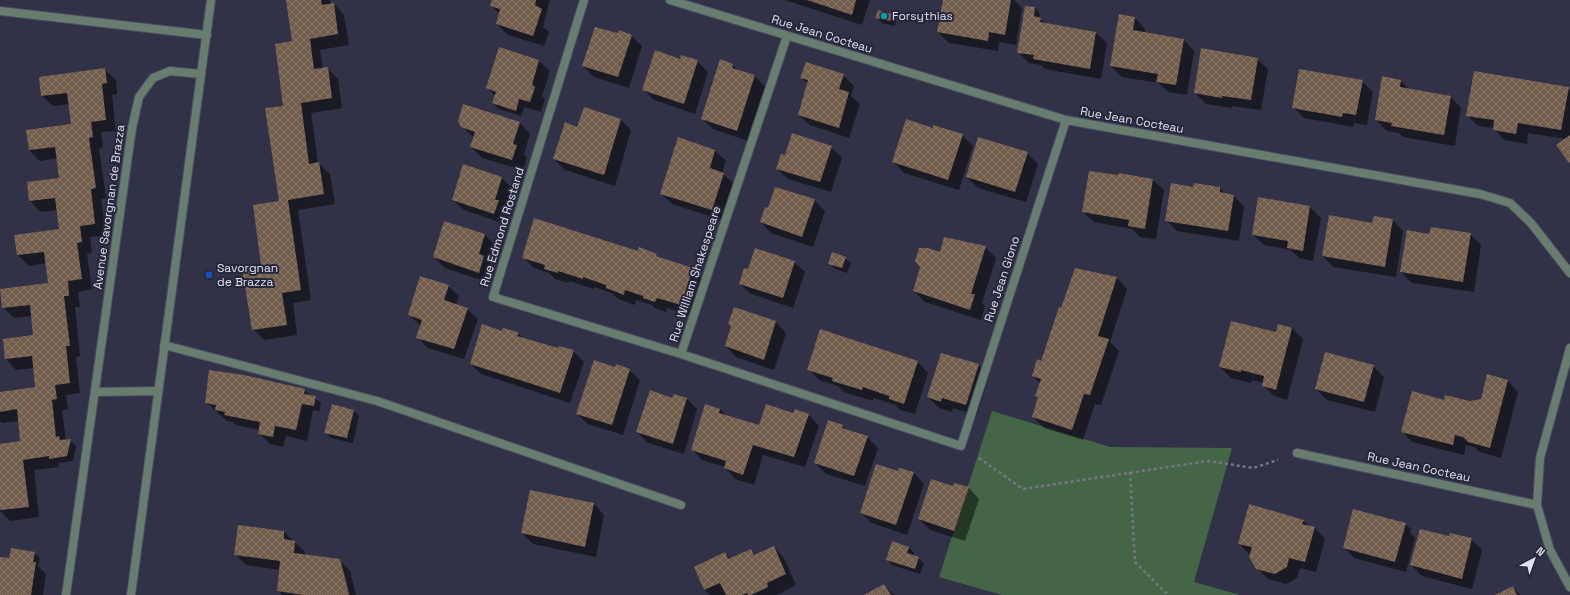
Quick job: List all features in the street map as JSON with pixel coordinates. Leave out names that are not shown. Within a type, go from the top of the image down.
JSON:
[{"type":"street","points":[[131,595],[211,0]]},
{"type":"street","name":"Rue Edmond Rostand","points":[[584,0],[493,297],[681,354]]},
{"type":"street","name":"Rue Jean Cocteau","points":[[670,0],[1066,120],[1480,194],[1510,203],[1531,223],[1570,273]]},
{"type":"street","points":[[0,11],[207,35]]},
{"type":"street","name":"Rue William Shakespeare","points":[[787,36],[681,354],[962,446]]},
{"type":"street","name":"Avenue Savorgnan de Brazza","points":[[66,595],[132,128],[139,97],[153,78],[170,71],[201,74]]},
{"type":"street","name":"Rue Jean Giono","points":[[962,446],[1066,120]]},
{"type":"street","points":[[164,345],[377,401],[681,505]]},
{"type":"street","points":[[1570,348],[1540,458],[1537,505],[1550,550],[1570,587]]},
{"type":"street","points":[[95,392],[158,391]]},
{"type":"street","name":"Rue Jean Cocteau","points":[[1297,453],[1537,505]]},
{"type":"path","points":[[962,446],[1023,489],[1208,460],[1253,468],[1297,453]]},
{"type":"path","points":[[1130,472],[1135,562],[1168,595]]},
{"type":"green space","points":[[992,411],[1110,447],[1232,448],[1194,582],[1240,595],[1002,595],[939,577]]},
{"type":"building","points":[[286,0],[321,0],[322,5],[334,3],[338,34],[310,39],[314,69],[328,67],[332,98],[301,103],[309,164],[319,162],[324,194],[288,200],[301,290],[282,293],[287,325],[252,330],[242,268],[261,265],[253,205],[279,201],[265,108],[283,106],[275,44],[292,41]]},
{"type":"building","points":[[492,0],[536,0],[535,5],[542,9],[533,36],[496,24],[500,9],[490,6]]},
{"type":"building","points":[[807,0],[856,0],[852,15]]},
{"type":"building","points":[[943,0],[1011,0],[1005,35],[989,32],[988,41],[937,32]]},
{"type":"building","points":[[1025,6],[1035,7],[1034,16],[1041,18],[1040,22],[1096,32],[1090,69],[1033,59],[1034,55],[1017,53]]},
{"type":"building","name":"Forsythias","points":[[878,10],[892,14],[890,21],[875,18]]},
{"type":"building","points":[[1119,14],[1135,17],[1133,30],[1184,39],[1176,85],[1156,82],[1158,74],[1110,66]]},
{"type":"building","points":[[595,27],[617,33],[619,30],[632,35],[618,77],[582,66]]},
{"type":"building","points":[[499,47],[539,60],[532,85],[535,87],[530,102],[519,99],[516,111],[492,103],[496,92],[486,88]]},
{"type":"building","points":[[1201,48],[1258,58],[1251,100],[1222,96],[1222,98],[1194,93]]},
{"type":"building","points":[[655,50],[680,59],[681,55],[698,60],[684,104],[642,90]]},
{"type":"building","points":[[720,59],[733,64],[732,68],[755,75],[737,131],[701,119]]},
{"type":"building","points":[[806,62],[844,74],[839,89],[849,92],[839,128],[798,115],[808,80],[800,78]]},
{"type":"building","points":[[105,68],[107,83],[102,84],[106,120],[91,122],[93,137],[89,138],[96,188],[91,189],[95,224],[80,226],[82,242],[77,243],[82,279],[68,281],[69,296],[64,296],[70,346],[66,346],[70,383],[55,385],[57,399],[52,400],[56,437],[59,436],[60,440],[71,439],[67,456],[49,459],[49,456],[23,460],[29,507],[0,510],[0,444],[20,441],[17,409],[0,412],[0,392],[35,387],[32,356],[5,359],[3,339],[33,335],[30,305],[2,308],[0,289],[48,283],[44,252],[17,255],[14,235],[59,229],[55,198],[29,201],[27,182],[59,178],[55,147],[29,150],[26,130],[71,124],[67,93],[41,96],[39,77]]},
{"type":"building","points":[[1299,69],[1363,80],[1356,115],[1343,113],[1342,117],[1292,108]]},
{"type":"building","points":[[1474,71],[1569,87],[1561,130],[1518,123],[1516,134],[1493,130],[1494,120],[1466,116]]},
{"type":"building","points":[[1382,76],[1401,80],[1400,87],[1451,96],[1444,135],[1391,126],[1392,123],[1375,120]]},
{"type":"building","points":[[463,104],[520,122],[513,144],[517,145],[512,160],[470,147],[475,132],[461,127],[458,121]]},
{"type":"building","points":[[584,107],[621,119],[604,175],[553,159],[565,122],[577,127]]},
{"type":"building","points":[[906,119],[933,128],[933,125],[963,134],[948,180],[892,162]]},
{"type":"building","points":[[792,133],[832,146],[820,182],[776,169],[781,154],[785,155]]},
{"type":"building","points":[[1570,135],[1570,164],[1556,145]]},
{"type":"building","points":[[678,137],[715,150],[710,168],[724,173],[712,210],[660,194]]},
{"type":"building","points":[[978,137],[1028,152],[1015,192],[966,177]]},
{"type":"building","points":[[463,164],[502,177],[495,200],[499,200],[494,214],[452,200]]},
{"type":"building","points":[[1089,171],[1118,175],[1119,173],[1153,179],[1145,229],[1128,226],[1129,220],[1082,212]]},
{"type":"building","points":[[1171,183],[1193,187],[1194,183],[1220,187],[1220,192],[1234,195],[1228,231],[1165,221]]},
{"type":"building","points":[[775,187],[815,199],[802,237],[760,222],[765,207],[768,208]]},
{"type":"building","points":[[1258,197],[1310,206],[1303,251],[1287,248],[1288,241],[1252,235]]},
{"type":"building","points":[[1329,215],[1372,223],[1374,216],[1393,219],[1385,267],[1322,256]]},
{"type":"building","points":[[534,218],[638,251],[639,247],[657,254],[656,256],[693,268],[681,305],[657,298],[655,302],[625,290],[624,295],[606,288],[606,285],[583,277],[583,279],[558,271],[558,273],[544,269],[545,265],[522,258]]},
{"type":"building","points":[[444,221],[485,234],[479,254],[484,256],[479,273],[433,257]]},
{"type":"building","points":[[1431,227],[1471,233],[1463,282],[1400,272],[1407,230],[1429,234]]},
{"type":"building","points":[[944,237],[986,246],[971,294],[975,294],[970,310],[913,291],[920,267],[915,261],[919,248],[928,248],[940,252]]},
{"type":"building","points":[[755,248],[795,261],[783,298],[739,284],[744,268],[748,269]]},
{"type":"building","points":[[832,252],[846,257],[842,268],[828,264]]},
{"type":"building","points":[[1075,268],[1117,277],[1098,336],[1109,339],[1090,395],[1084,394],[1072,430],[1032,417],[1038,397],[1035,396],[1041,379],[1032,376],[1037,359],[1041,361],[1059,307],[1061,308]]},
{"type":"building","points":[[420,276],[449,285],[444,300],[468,308],[454,349],[416,338],[422,320],[408,315]]},
{"type":"building","points":[[734,307],[776,321],[764,360],[725,346],[731,326],[728,324]]},
{"type":"building","points":[[1231,321],[1276,332],[1278,324],[1292,328],[1276,390],[1262,386],[1264,376],[1241,370],[1241,372],[1219,367]]},
{"type":"building","points":[[482,324],[502,331],[503,328],[511,330],[519,333],[517,336],[558,348],[559,346],[574,350],[560,393],[470,364]]},
{"type":"building","points":[[820,329],[918,361],[904,404],[889,399],[889,396],[863,387],[862,390],[832,381],[833,378],[807,370]]},
{"type":"building","points":[[1325,352],[1374,365],[1364,402],[1315,389]]},
{"type":"building","points":[[941,353],[979,364],[966,405],[942,398],[941,402],[927,397]]},
{"type":"building","points":[[594,360],[615,367],[616,364],[630,369],[612,425],[576,414]]},
{"type":"building","points":[[209,370],[244,375],[305,389],[304,394],[316,396],[314,406],[302,404],[296,430],[275,426],[273,437],[258,434],[260,422],[224,415],[225,412],[215,410],[216,405],[205,403]]},
{"type":"building","points":[[1487,374],[1508,380],[1490,448],[1468,442],[1463,437],[1455,435],[1453,445],[1401,432],[1412,391],[1444,400],[1445,395],[1470,401],[1481,399]]},
{"type":"building","points":[[650,390],[672,398],[674,394],[687,398],[673,444],[636,432]]},
{"type":"building","points":[[332,404],[354,410],[347,438],[324,433]]},
{"type":"building","points":[[705,404],[720,409],[719,413],[759,425],[766,404],[793,413],[795,409],[809,414],[794,457],[753,445],[743,475],[724,468],[726,461],[691,450]]},
{"type":"building","points":[[828,420],[843,425],[842,428],[868,436],[854,476],[814,463]]},
{"type":"building","points":[[876,464],[898,471],[899,468],[914,472],[896,525],[860,513]]},
{"type":"building","points":[[931,479],[953,486],[954,483],[969,487],[954,531],[918,519]]},
{"type":"building","points":[[530,490],[594,503],[585,547],[521,533]]},
{"type":"building","points":[[1249,504],[1304,520],[1302,524],[1315,527],[1305,562],[1289,558],[1287,567],[1275,574],[1256,569],[1249,557],[1252,547],[1238,544]]},
{"type":"building","points":[[1353,509],[1406,523],[1395,562],[1343,548]]},
{"type":"building","points":[[238,525],[284,531],[284,539],[295,541],[294,553],[340,559],[349,595],[303,595],[277,591],[280,561],[234,555]]},
{"type":"building","points":[[1420,529],[1449,536],[1450,533],[1472,538],[1462,579],[1410,565]]},
{"type":"building","points":[[892,541],[909,547],[907,553],[919,557],[915,569],[886,560]]},
{"type":"building","points":[[774,546],[786,574],[767,583],[768,587],[751,595],[748,595],[747,593],[742,595],[726,595],[720,583],[704,590],[694,567],[725,552],[728,559],[751,549],[754,555]]},
{"type":"building","points":[[11,548],[35,552],[33,562],[36,562],[31,595],[0,595],[0,557],[9,558]]},
{"type":"building","points":[[884,584],[891,595],[864,595]]},
{"type":"building","points":[[1513,586],[1517,595],[1495,595]]},
{"type":"place","name":"Forsythias","points":[[884,16]]},
{"type":"place","name":"Savorgnan de Brazza","points":[[209,275]]}]
